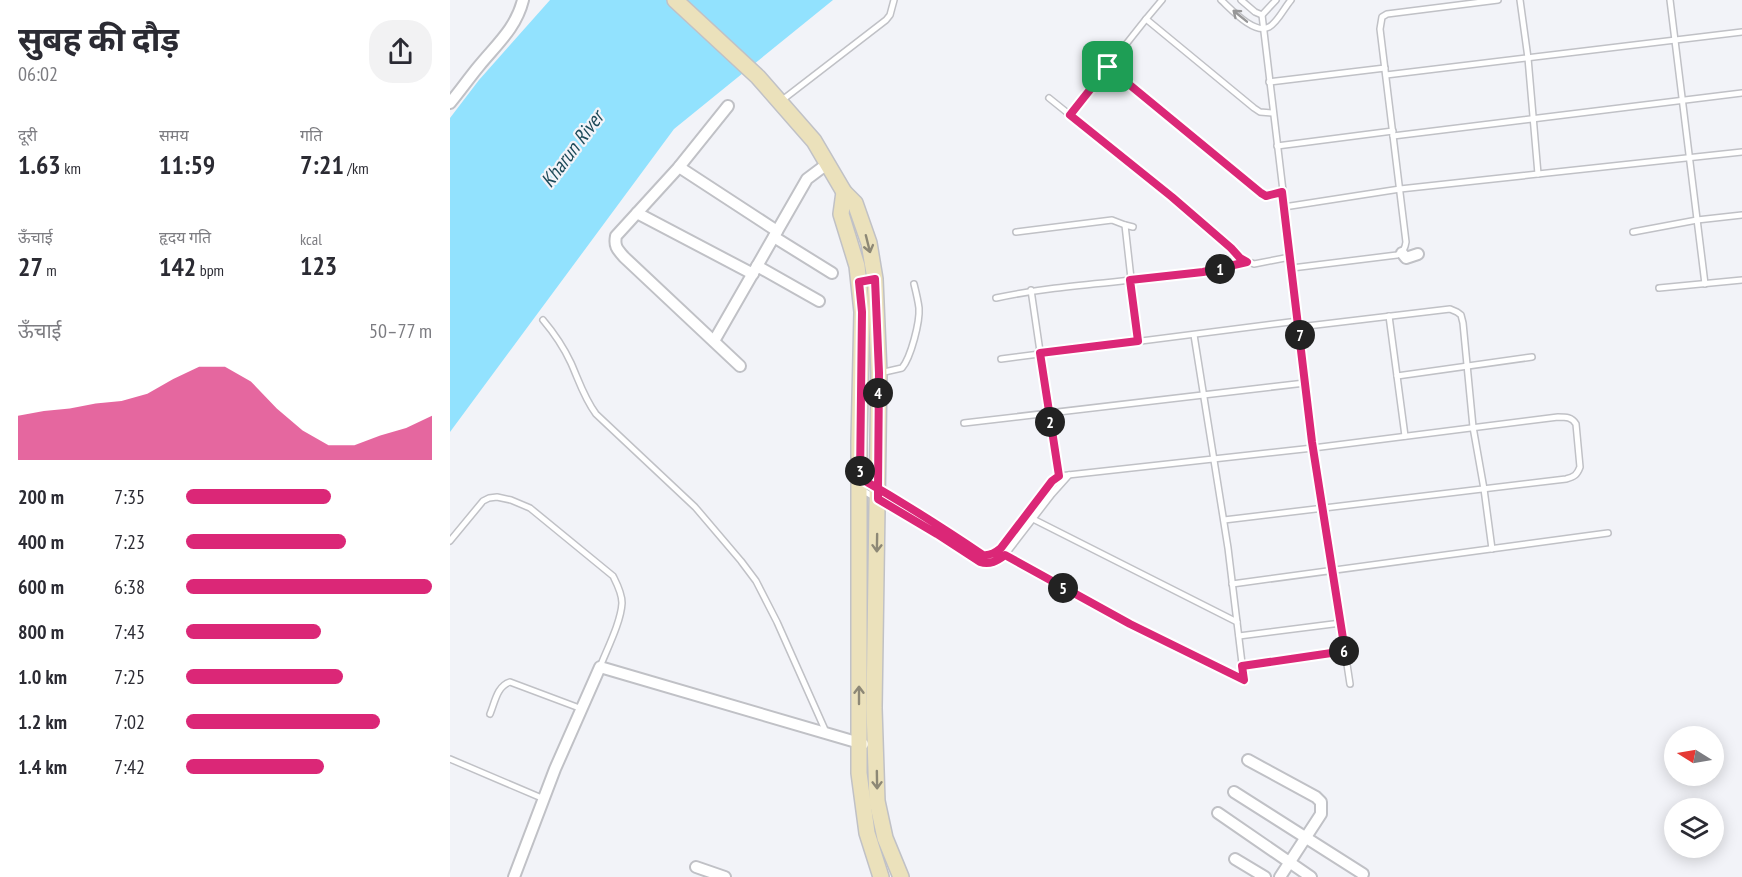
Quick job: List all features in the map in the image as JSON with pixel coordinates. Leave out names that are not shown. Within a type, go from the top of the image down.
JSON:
[{"type":"street","points":[[450,103],[511,29],[519,17],[523,0]]},
{"type":"street","points":[[675,0],[758,77],[814,141],[844,192],[855,203],[869,243],[875,279],[879,373],[874,708],[877,801],[885,838],[897,875]]},
{"type":"street","points":[[728,106],[679,167],[616,236],[614,244],[740,366]]},
{"type":"street","points":[[714,341],[807,179],[827,164]]},
{"type":"street","points":[[679,167],[832,273]]},
{"type":"street","points":[[844,192],[840,214],[857,266],[862,312],[859,773],[867,833],[881,877]]},
{"type":"street","points":[[637,213],[819,301]]},
{"type":"street","points":[[1402,253],[1406,258],[1418,254]]},
{"type":"street","points":[[859,282],[875,279]]},
{"type":"street","points":[[514,877],[600,667],[876,747]]},
{"type":"street","points":[[1248,760],[1316,797],[1321,802],[1321,814],[1280,877]]},
{"type":"street","points":[[1234,792],[1363,874]]},
{"type":"street","points":[[1218,813],[1311,877]]},
{"type":"street","points":[[1235,859],[1265,877]]},
{"type":"street","points":[[696,867],[725,877]]},
{"type":"lane","points":[[780,102],[886,20],[890,15],[894,0]]},
{"type":"lane","points":[[1070,115],[1162,0]]},
{"type":"lane","points":[[1221,0],[1246,22],[1263,29],[1270,27],[1276,21],[1291,0]]},
{"type":"lane","points":[[1241,0],[1262,15]]},
{"type":"lane","points":[[1276,0],[1262,15],[1263,29],[1305,383],[1350,684]]},
{"type":"lane","points":[[1292,268],[1397,255],[1405,248],[1380,22],[1382,17],[1387,14],[1498,0]]},
{"type":"lane","points":[[1520,0],[1528,58],[1538,174]]},
{"type":"lane","points":[[1670,0],[1705,284]]},
{"type":"lane","points":[[1146,19],[1254,108],[1260,112],[1273,113]]},
{"type":"lane","points":[[1386,75],[1742,32]]},
{"type":"lane","points":[[1108,67],[1261,193],[1266,196],[1282,192]]},
{"type":"lane","points":[[1269,82],[1385,68]]},
{"type":"lane","points":[[1277,146],[1532,119],[1742,93]]},
{"type":"lane","points":[[1048,98],[1172,197],[1247,262]]},
{"type":"lane","points":[[1284,207],[1400,189],[1742,152]]},
{"type":"lane","points":[[1633,232],[1697,220],[1742,215]]},
{"type":"lane","points":[[1016,232],[1112,220],[1133,227]]},
{"type":"lane","points":[[1125,225],[1138,341]]},
{"type":"lane","points":[[996,298],[1031,290],[1203,272],[1247,262],[1262,263],[1290,257]]},
{"type":"lane","points":[[1659,288],[1742,280]]},
{"type":"lane","points":[[879,373],[902,368],[906,363],[919,319],[914,284]]},
{"type":"lane","points":[[1031,290],[1059,476],[1062,483]]},
{"type":"lane","points":[[1001,359],[1194,334],[1450,309],[1461,315],[1463,323],[1473,428],[1492,549]]},
{"type":"lane","points":[[1389,316],[1405,436]]},
{"type":"lane","points":[[543,320],[570,360],[586,402],[695,507],[756,581],[827,734]]},
{"type":"lane","points":[[1005,555],[1130,624],[1244,680],[1224,520],[1194,334]]},
{"type":"lane","points":[[1397,376],[1532,357]]},
{"type":"lane","points":[[964,423],[1305,383]]},
{"type":"lane","points":[[860,483],[986,555],[995,553],[1001,548],[1052,481],[1059,476],[1314,448],[1558,417],[1568,417],[1576,424],[1580,467],[1573,478],[1224,520]]},
{"type":"lane","points":[[860,483],[986,564],[1005,555],[1069,475]]},
{"type":"lane","points":[[450,540],[483,501],[497,497],[511,500],[530,508],[613,576],[619,587],[622,602],[600,667]]},
{"type":"lane","points":[[1033,519],[1237,622]]},
{"type":"lane","points":[[1232,584],[1608,533]]},
{"type":"lane","points":[[1239,636],[1341,623]]},
{"type":"lane","points":[[1242,666],[1345,651]]},
{"type":"lane","points":[[490,714],[500,688],[510,682],[582,709]]},
{"type":"lane","points":[[450,759],[544,799]]},
{"type":"water","name":"Kharun River","points":[[550,0],[833,0],[674,129],[450,432],[450,118],[479,80]]},
{"type":"route","points":[[1108,67],[1070,115],[1172,197],[1247,262],[1203,272],[1130,280],[1138,341],[1040,353],[1059,476],[1052,481],[995,553],[983,555],[941,527],[878,488],[860,478],[862,312],[859,282],[875,279],[879,373],[878,403],[878,488],[878,499],[980,562],[986,564],[999,560],[1005,555],[1130,624],[1244,680],[1242,666],[1345,651],[1312,442],[1282,192],[1266,196],[1261,193],[1108,67]]}]
